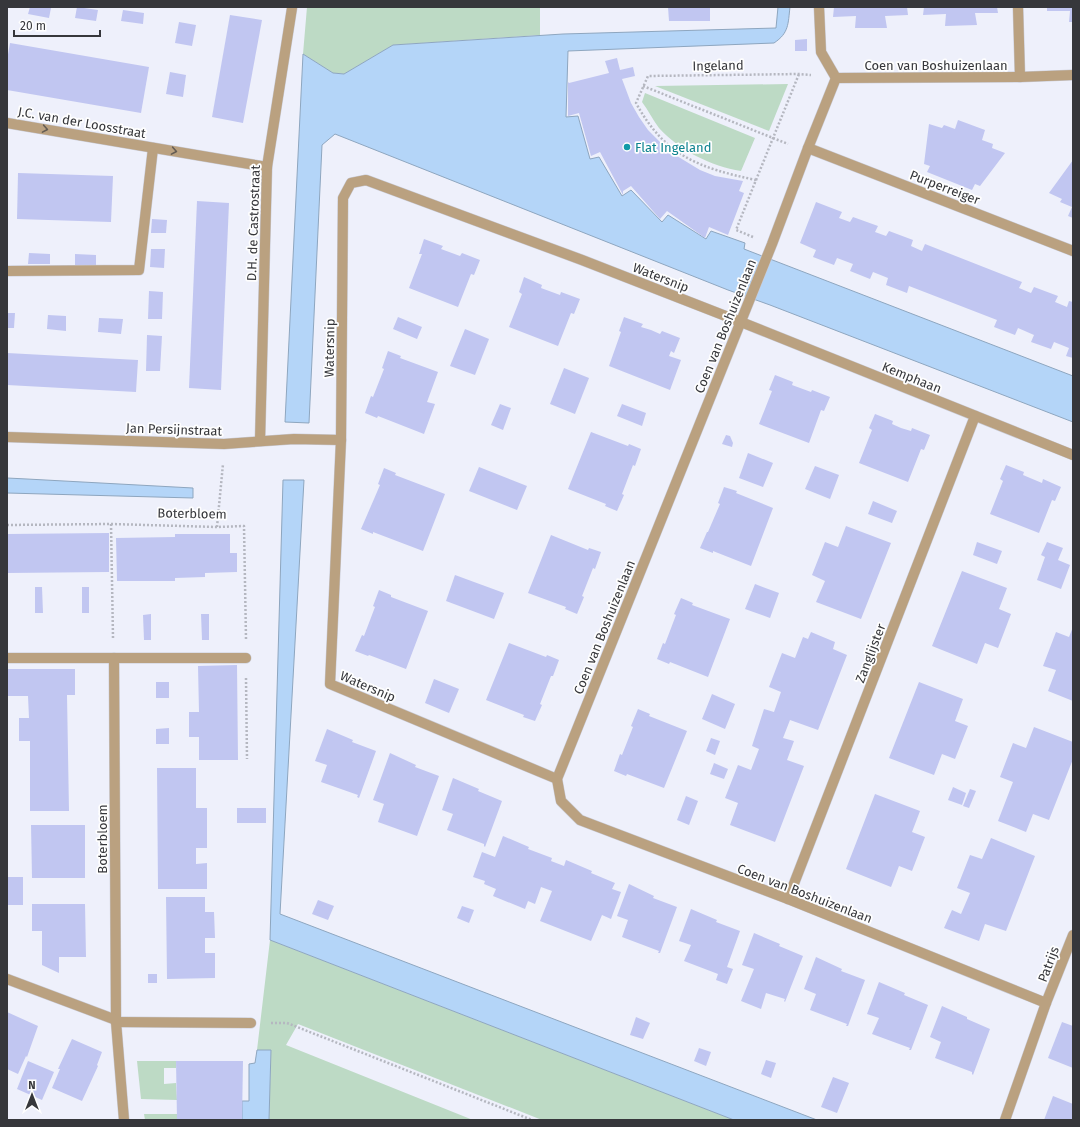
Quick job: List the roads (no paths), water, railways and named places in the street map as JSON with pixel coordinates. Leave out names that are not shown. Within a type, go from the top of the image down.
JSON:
[{"type":"street","points":[[819,7],[821,52],[836,78]]},
{"type":"street","points":[[1018,7],[1020,77]]},
{"type":"street","name":"D.H. de Castrostraat","points":[[260,441],[267,167],[292,8]]},
{"type":"street","name":"Coen van Boshuizenlaan","points":[[1046,1003],[788,899],[580,820],[561,801],[557,779],[741,322],[836,78],[1020,77],[1073,75]]},
{"type":"street","name":"J.C. van der Loosstraat","points":[[7,123],[267,167]]},
{"type":"street","name":"J.C. van der Loosstraat","points":[[7,271],[139,270],[153,148]]},
{"type":"street","name":"Purperreiger","points":[[808,149],[1073,251]]},
{"type":"street","name":"Watersnip","points":[[557,779],[330,684],[341,440],[343,198],[351,183],[366,180],[582,260],[741,322]]},
{"type":"street","name":"Kemphaan","points":[[741,322],[1073,455]]},
{"type":"street","name":"Zanglijster","points":[[788,899],[975,416]]},
{"type":"street","name":"Jan Persijnstraat","points":[[7,437],[224,444],[294,439],[341,440]]},
{"type":"street","points":[[7,658],[246,658]]},
{"type":"street","name":"Boterbloem","points":[[114,658],[116,1021],[124,1120]]},
{"type":"street","name":"Patrijs","points":[[1046,1003],[1073,935]]},
{"type":"street","points":[[7,979],[116,1021],[251,1023]]},
{"type":"street","points":[[1005,1120],[1046,1003]]},
{"type":"water","points":[[778,7],[790,7],[787,28],[783,36],[774,43],[568,51],[566,117],[578,116],[590,159],[599,157],[622,196],[631,190],[662,222],[668,215],[706,239],[711,231],[745,243],[744,249],[1073,376],[1073,422],[728,290],[335,134],[322,145],[309,423],[285,422],[303,54],[333,73],[344,74],[393,45],[563,34],[776,28]]},
{"type":"water","points":[[7,478],[193,488],[193,498],[7,493]]},
{"type":"water","points":[[283,480],[304,480],[280,914],[817,1120],[734,1120],[270,940]]},
{"type":"water","points":[[257,1050],[271,1050],[269,1120],[242,1120],[242,1101],[249,1101],[249,1064],[255,1063]]},
{"type":"place","name":"Flat Ingeland","points":[[627,147]]}]
